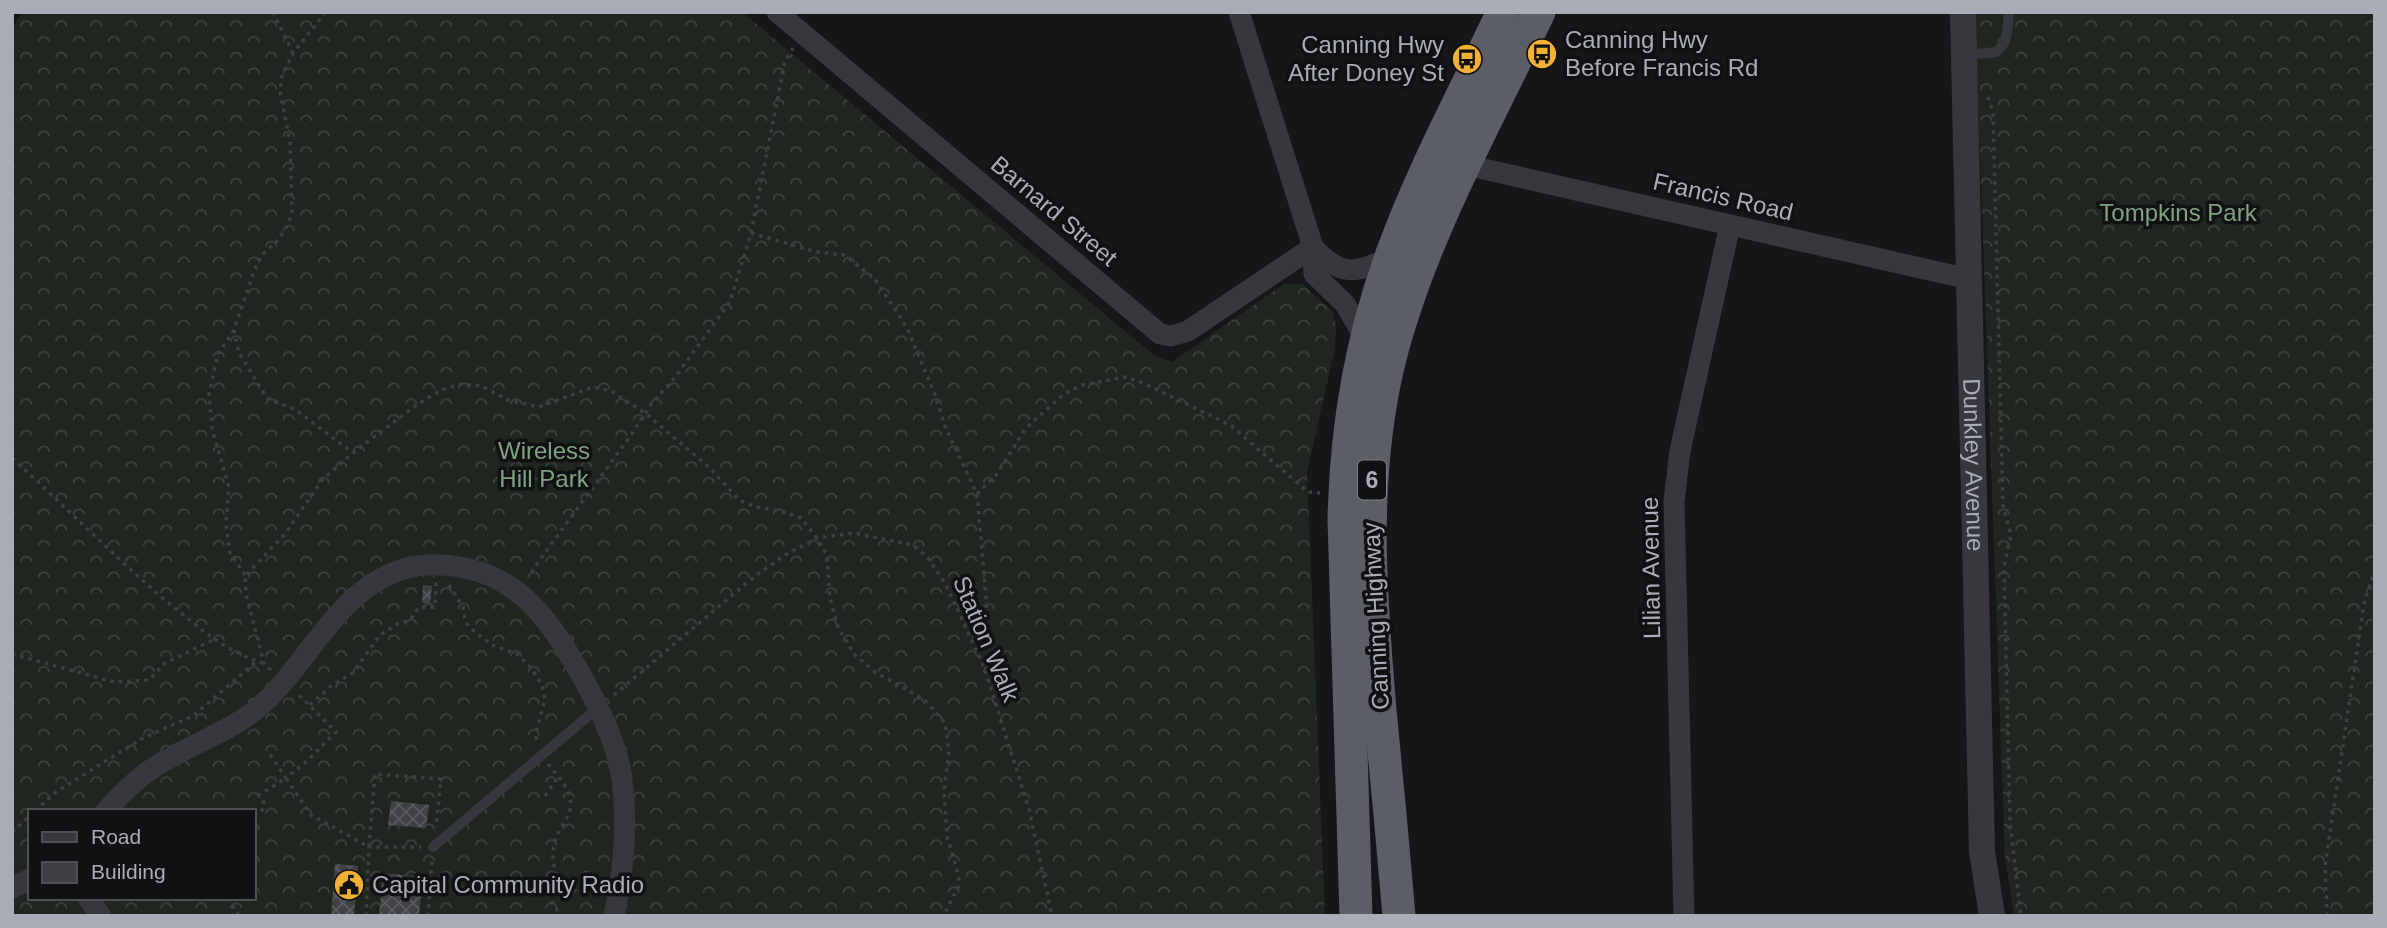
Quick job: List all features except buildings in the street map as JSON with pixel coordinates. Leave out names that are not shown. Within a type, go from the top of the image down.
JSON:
[{"type":"highway","name":"Canning Highway","points":[[1356,916],[1344,519],[1345,474],[1357,379],[1391,257],[1413,203],[1503,12]]},
{"type":"highway","name":"Canning Highway","points":[[1399,916],[1369,571],[1370,495],[1378,422],[1405,309],[1431,239],[1539,12]]},
{"type":"street","points":[[1239,12],[1312,247],[1314,274],[1345,304],[1366,340]]},
{"type":"street","name":"Dunkley Avenue","points":[[1963,12],[1975,54],[1969,279],[1982,851],[1992,916]]},
{"type":"street","name":"Barnard Street","points":[[782,14],[1160,334],[1171,336],[1188,331],[1312,247]]},
{"type":"street","name":"Francis Road","points":[[1466,165],[1969,279]]},
{"type":"street","name":"Lilian Avenue","points":[[1684,916],[1675,501],[1680,451],[1730,225]]},
{"type":"street","points":[[1312,247],[1326,261],[1341,269],[1359,271],[1391,257]]},
{"type":"street","points":[[108,809],[120,794],[154,767],[234,726],[266,701],[349,601],[374,582],[407,568],[438,563],[471,569],[499,579],[520,592],[536,607],[564,644],[599,707],[622,776],[626,827],[622,879],[614,916]]},
{"type":"street","points":[[12,888],[28,880]]},
{"type":"street","points":[[89,900],[101,916]]},
{"type":"lane","points":[[1975,54],[1996,52],[2003,46],[2009,12]]},
{"type":"lane","points":[[433,847],[599,707]]},
{"type":"path","points":[[273,12],[293,53]]},
{"type":"path","points":[[264,664],[246,594],[245,576],[230,554],[226,524],[229,487],[212,429],[209,393],[218,354],[234,330],[262,255],[279,239],[292,214],[290,142],[280,91],[282,76],[293,53],[326,12]]},
{"type":"path","points":[[531,572],[645,413],[673,380],[730,302],[751,233],[785,61],[794,47]]},
{"type":"path","points":[[1975,54],[1993,113],[2003,506],[2011,535],[2004,567],[2010,822],[2021,916]]},
{"type":"path","points":[[751,233],[816,252],[844,255],[874,279],[907,328],[946,429],[977,494],[988,610],[972,640]]},
{"type":"path","points":[[234,330],[239,353],[267,398],[296,410],[353,453]]},
{"type":"path","points":[[977,494],[996,475],[1026,428],[1065,394],[1083,385],[1126,377],[1230,425],[1308,492],[1322,494]]},
{"type":"path","points":[[245,576],[285,534],[322,480],[353,453],[441,390],[462,384],[481,386],[508,400],[539,407],[593,387],[611,391],[645,413],[709,467],[739,500],[756,508],[784,512],[800,518],[817,538],[827,556],[830,598],[838,627],[854,654],[875,672],[925,701],[945,723],[949,751],[944,791],[947,836],[959,877],[958,888],[943,916]]},
{"type":"path","points":[[12,458],[120,561],[213,640],[264,664],[283,681]]},
{"type":"path","name":"Station Walk","points":[[599,707],[755,576],[785,555],[817,538],[854,533],[913,545],[929,558],[946,585],[984,667],[1029,810],[1052,916]]},
{"type":"path","points":[[2328,916],[2325,866],[2364,604],[2375,568]]},
{"type":"path","points":[[256,815],[263,809],[264,803],[259,795],[309,760],[336,732],[310,705],[331,686],[353,673],[379,636],[395,625],[410,620],[419,607],[435,607],[436,579],[447,582],[463,607],[469,627],[492,645],[517,654],[542,685],[545,699],[536,743],[568,790],[570,813],[555,839],[553,864],[558,877],[546,893],[561,916]]},
{"type":"path","points":[[12,654],[114,682],[149,680],[165,663],[213,640]]},
{"type":"path","points":[[37,809],[56,792],[143,738],[193,716],[257,661]]},
{"type":"path","points":[[270,755],[311,815],[369,847],[433,847]]},
{"type":"path","points":[[366,916],[375,774],[441,779],[428,916]]},
{"type":"path","points":[[545,796],[558,777]]},
{"type":"path","points":[[12,832],[28,818]]},
{"type":"path","points":[[229,900],[239,916]]},
{"type":"green space","name":"Wireless Hill Park","points":[[24,12],[742,12],[1156,357],[1172,362],[1284,284],[1302,284],[1333,312],[1336,326],[1335,348],[1307,472],[1325,916],[12,916],[12,27]]},
{"type":"green space","name":"Tompkins Park","points":[[1975,12],[2375,12],[2375,916],[2014,916],[2005,858]]},
{"type":"place","name":"Canning Hwy Before Francis Rd","points":[[1542,54]]},
{"type":"place","name":"Canning Hwy After Doney St","points":[[1467,59]]},
{"type":"place","name":"Capital Community Radio","points":[[349,885]]}]
